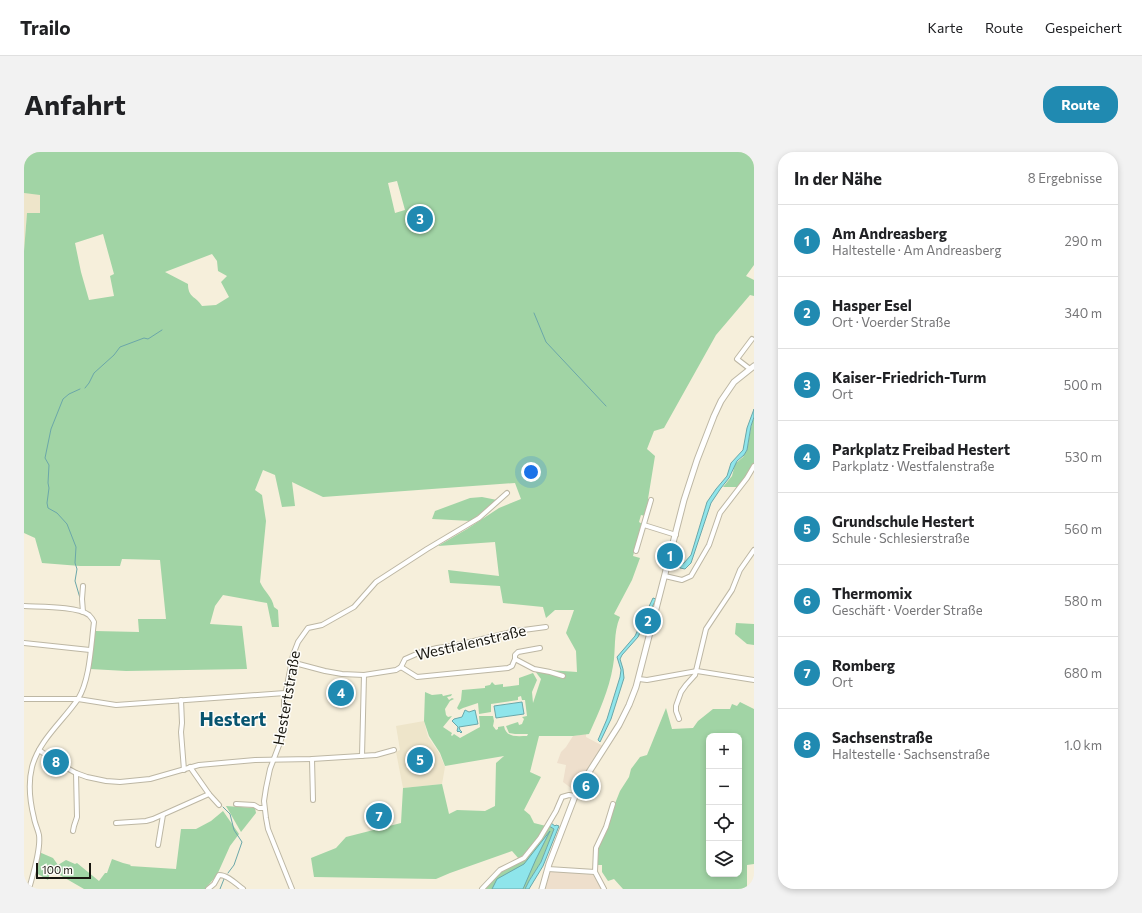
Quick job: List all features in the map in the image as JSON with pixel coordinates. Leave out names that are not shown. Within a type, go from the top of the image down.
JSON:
[{"type":"main road","points":[[542,889],[575,796],[585,777],[620,724],[639,679],[691,479],[717,407],[730,388],[752,367]]},
{"type":"street","points":[[752,339],[737,359],[752,367]]},
{"type":"street","points":[[665,576],[682,580],[690,576],[709,546],[720,513],[747,478],[754,466]]},
{"type":"street","name":"Hestertstraße","points":[[292,889],[268,829],[264,808],[266,788],[273,760],[283,732],[285,693],[291,662],[298,642],[308,628],[322,625],[354,607],[376,582],[479,518],[507,493]]},
{"type":"street","points":[[636,551],[651,500]]},
{"type":"street","points":[[644,525],[676,535]]},
{"type":"street","points":[[679,718],[676,711],[678,699],[686,685],[697,671],[706,629],[732,590],[743,565],[754,550]]},
{"type":"street","points":[[83,586],[83,612]]},
{"type":"street","points":[[24,606],[67,609],[83,612],[90,616],[94,622],[87,675],[83,688],[78,699],[39,750],[30,775],[30,797],[39,836],[29,889]]},
{"type":"street","name":"Westfalenstraße","points":[[291,662],[325,671],[342,674],[364,675],[396,670],[401,667],[405,659],[421,652],[516,631],[546,627]]},
{"type":"street","points":[[24,643],[90,650]]},
{"type":"street","name":"Westfalenstraße","points":[[401,667],[418,677],[508,668],[512,666],[515,655],[518,652],[540,648]]},
{"type":"street","name":"Westfalenstraße","points":[[515,659],[534,669],[563,676]]},
{"type":"street","points":[[639,679],[646,680],[697,671],[754,680]]},
{"type":"street","points":[[362,756],[364,675]]},
{"type":"street","points":[[24,699],[78,699],[116,705],[285,693]]},
{"type":"street","points":[[181,700],[182,723],[180,732],[184,770]]},
{"type":"street","points":[[39,750],[56,762],[76,773],[106,781],[135,781],[150,779],[199,765],[255,760],[312,760],[376,755],[394,750]]},
{"type":"street","points":[[312,760],[313,800]]},
{"type":"street","points":[[190,767],[218,805]]},
{"type":"street","points":[[73,831],[77,817],[76,773]]},
{"type":"street","points":[[116,823],[146,821],[209,794]]},
{"type":"street","points":[[482,889],[500,870],[524,858],[540,838],[556,811],[562,797],[567,795],[575,796]]},
{"type":"street","points":[[236,804],[254,805],[259,808],[264,808]]},
{"type":"street","points":[[604,889],[595,872],[596,848],[606,827],[613,804]]},
{"type":"street","points":[[158,845],[163,815]]},
{"type":"street","points":[[548,869],[595,872]]},
{"type":"street","points":[[208,889],[214,884],[219,875],[221,875],[227,877],[243,889]]},
{"type":"shaded area","points":[[24,193],[40,194],[40,214],[27,214],[24,251]]},
{"type":"shaded area","points":[[424,721],[428,737],[439,753],[445,767],[442,784],[403,788],[396,752],[400,750],[396,726]]},
{"type":"shaded area","points":[[586,734],[586,737],[603,746],[575,791],[563,782],[566,765],[557,763],[561,752],[573,736]]},
{"type":"shaded area","points":[[549,870],[594,873],[602,889],[545,889]]},
{"type":"green space","points":[[24,152],[754,152],[754,265],[746,276],[754,280],[754,296],[750,295],[716,335],[664,428],[654,431],[647,449],[655,456],[649,499],[645,516],[641,515],[639,522],[642,524],[633,556],[640,558],[632,580],[614,614],[620,617],[616,629],[613,666],[606,692],[589,734],[573,736],[539,736],[530,772],[541,777],[524,810],[530,815],[534,823],[546,826],[534,845],[519,859],[512,851],[436,879],[314,877],[311,858],[336,848],[346,837],[401,823],[403,788],[442,784],[449,814],[457,810],[485,811],[495,806],[496,763],[504,756],[445,766],[440,753],[429,736],[424,721],[425,692],[432,695],[442,694],[443,696],[452,694],[451,696],[447,697],[449,700],[452,698],[454,699],[450,701],[445,709],[448,717],[452,716],[443,727],[452,733],[452,736],[454,734],[460,738],[480,727],[479,716],[493,716],[493,726],[496,730],[498,727],[504,726],[507,733],[512,736],[527,736],[528,734],[509,733],[506,726],[518,722],[519,725],[522,724],[524,719],[522,717],[527,716],[525,700],[522,700],[521,696],[518,697],[518,700],[491,704],[491,712],[479,714],[478,703],[459,710],[457,708],[461,700],[462,690],[485,688],[485,686],[490,685],[492,682],[495,685],[503,684],[503,687],[519,685],[519,678],[533,673],[537,680],[532,692],[533,703],[541,679],[535,669],[577,672],[576,651],[566,633],[574,610],[555,610],[546,618],[543,607],[503,603],[500,586],[450,583],[448,570],[499,576],[495,542],[438,546],[499,508],[521,499],[515,483],[323,497],[292,482],[295,506],[282,507],[275,475],[263,470],[255,490],[262,495],[266,521],[260,582],[272,600],[274,607],[278,610],[279,627],[272,627],[267,603],[223,595],[215,606],[210,624],[242,626],[247,669],[126,671],[90,669],[95,631],[139,632],[138,619],[166,619],[160,560],[122,559],[120,566],[80,566],[42,563],[35,538],[24,533],[24,251],[27,213],[40,213],[40,195],[24,193]],"holes":[[[397,181],[405,210],[395,213],[388,183]],[[103,234],[114,274],[110,276],[114,296],[89,300],[75,243]],[[212,254],[217,261],[218,271],[227,276],[221,282],[229,297],[216,305],[202,306],[189,292],[188,284],[165,272]]]},
{"type":"green space","points":[[754,418],[754,464],[746,477],[737,487],[723,487],[732,476],[735,464],[743,457],[747,450]]},
{"type":"green space","points":[[482,497],[497,500],[471,521],[432,519],[435,511],[470,498]]},
{"type":"green space","points":[[736,623],[754,624],[754,645],[747,644],[735,634]]},
{"type":"green space","points":[[740,702],[754,709],[754,864],[747,865],[747,889],[623,889],[614,879],[608,881],[602,872],[602,865],[598,865],[598,846],[620,791],[629,777],[631,769],[640,757],[647,755],[666,708],[672,729],[693,728],[698,721],[713,709],[730,709],[732,704],[737,706]]},
{"type":"green space","points":[[226,806],[255,808],[256,813],[241,832]]},
{"type":"green space","points":[[223,811],[239,834],[230,846],[217,875],[205,889],[84,889],[51,870],[48,880],[36,873],[39,852],[53,858],[58,865],[66,860],[75,864],[77,863],[99,881],[105,873],[107,873],[112,859],[131,865],[130,866],[176,869],[181,829],[196,829],[211,821]]},
{"type":"green space","points":[[549,826],[554,829],[541,862],[525,889],[484,889],[500,871],[522,860]]},
{"type":"water","points":[[754,409],[754,417],[747,450],[737,461],[729,478],[711,503],[691,563],[685,569],[680,568],[679,565],[684,563],[691,555],[707,502],[727,476],[731,463],[743,450],[747,428]]},
{"type":"water","points":[[653,598],[656,599],[638,637],[620,659],[624,678],[611,719],[600,742],[598,740],[607,719],[620,677],[621,670],[617,657],[635,636]]},
{"type":"water","points":[[522,702],[524,714],[496,718],[494,706]]},
{"type":"water","points":[[465,710],[469,712],[475,710],[478,724],[459,727],[462,732],[461,733],[457,731],[458,727],[452,721],[462,717]]},
{"type":"water","points":[[551,823],[555,826],[559,826],[543,866],[529,889],[525,889],[541,862],[554,829],[549,826]]},
{"type":"water","points":[[550,831],[523,889],[492,889],[497,879],[524,864]]},
{"type":"waterway","points":[[534,313],[546,342],[606,406]]},
{"type":"waterway","points":[[85,388],[94,373],[114,355],[120,347],[144,338],[148,339],[162,330]]},
{"type":"waterway","points":[[80,389],[69,394],[63,399],[51,429],[45,458],[49,465],[48,508],[57,513],[67,524],[76,547],[75,563],[77,569],[75,581],[80,598]]},
{"type":"waterway","points":[[223,807],[230,814],[234,830],[242,842],[234,865],[228,873]]},
{"type":"waterway","points":[[220,889],[224,879]]},
{"type":"place","name":"Kaiser-Friedrich-Turm","points":[[420,219]]},
{"type":"place","name":"Am Andreasberg","points":[[670,556]]},
{"type":"place","name":"Hasper Esel","points":[[648,621]]},
{"type":"place","name":"Parkplatz Freibad Hestert","points":[[341,693]]},
{"type":"place","name":"Grundschule Hestert","points":[[420,760]]},
{"type":"place","name":"Sachsenstraße","points":[[56,762]]},
{"type":"place","name":"Thermomix","points":[[586,786]]},
{"type":"place","name":"Romberg","points":[[379,816]]},
{"type":"district","name":"Hestert","points":[[233,719]]}]
